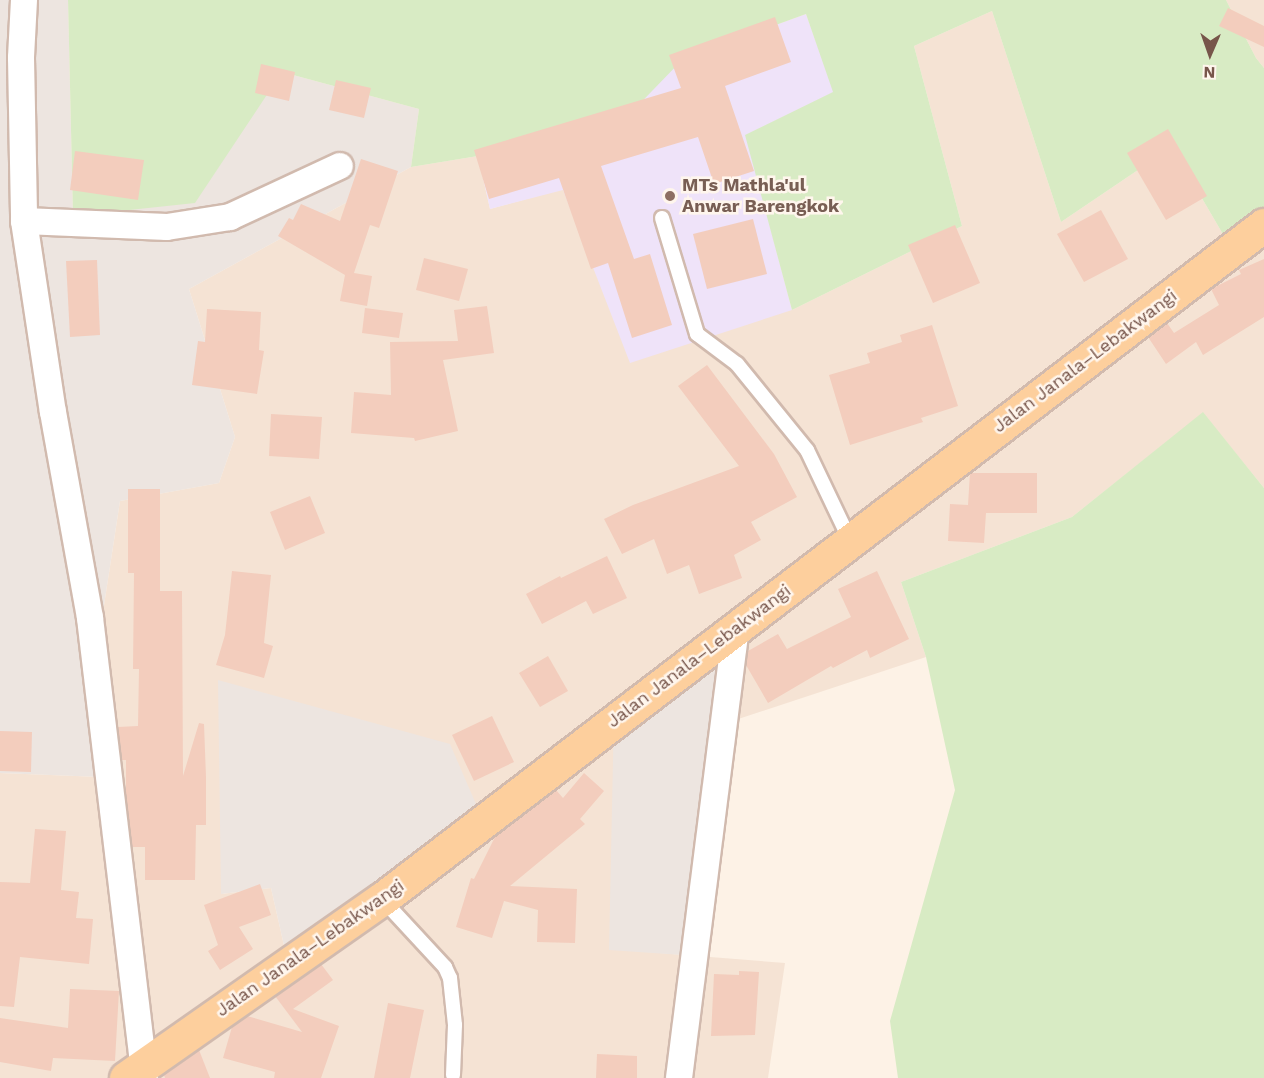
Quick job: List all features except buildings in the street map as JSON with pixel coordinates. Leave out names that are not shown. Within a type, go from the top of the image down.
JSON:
[{"type":"main road","name":"Jalan Janala–Lebakwangi","points":[[138,1074],[382,899],[1264,225]]},
{"type":"street","points":[[24,0],[21,58],[24,220],[53,412],[90,618],[138,1074]]},
{"type":"street","points":[[24,220],[167,227],[230,218],[340,166]]},
{"type":"street","points":[[679,1078],[736,627]]},
{"type":"lane","points":[[662,218],[697,334],[737,364],[807,450],[850,540]]},
{"type":"lane","points":[[382,899],[445,967],[450,978],[455,1025],[453,1075]]},
{"type":"shaded area","points":[[0,0],[68,0],[73,215],[282,72],[419,109],[411,167],[189,289],[235,437],[219,483],[120,501],[97,651],[101,777],[0,773]]},
{"type":"shaded area","points":[[1226,0],[1264,0],[1264,68],[1256,58]]},
{"type":"shaded area","points":[[992,11],[1061,222],[1172,147],[1224,236],[1264,209],[1264,488],[1203,413],[1072,517],[901,582],[926,657],[717,726],[609,949],[785,963],[768,1078],[0,1078],[0,773],[100,777],[97,651],[120,501],[219,483],[235,437],[189,289],[411,167],[478,156],[490,209],[563,189],[792,310],[962,226],[914,46]],"holes":[[[478,811],[287,959],[271,888],[221,894]]]},
{"type":"shaded area","points":[[806,14],[834,92],[746,135],[792,310],[630,363],[563,190],[490,209],[478,156],[683,59]]},
{"type":"shaded area","points":[[723,643],[697,956],[609,950],[614,710]]},
{"type":"shaded area","points":[[218,680],[450,744],[479,811],[287,959],[271,888],[221,894]]},
{"type":"green space","points":[[68,0],[1226,0],[1256,58],[1264,68],[1264,209],[1224,236],[1172,147],[1061,222],[992,11],[914,46],[962,226],[792,310],[745,135],[833,92],[806,14],[683,59],[622,122],[478,156],[411,167],[419,109],[282,72],[195,203],[73,216]]},
{"type":"green space","points":[[1203,412],[1264,488],[1264,1078],[898,1078],[890,1021],[955,790],[926,657],[901,582],[1072,517]]},
{"type":"place","name":"MTs Mathla'ul Anwar Barengkok","points":[[670,196]]}]
